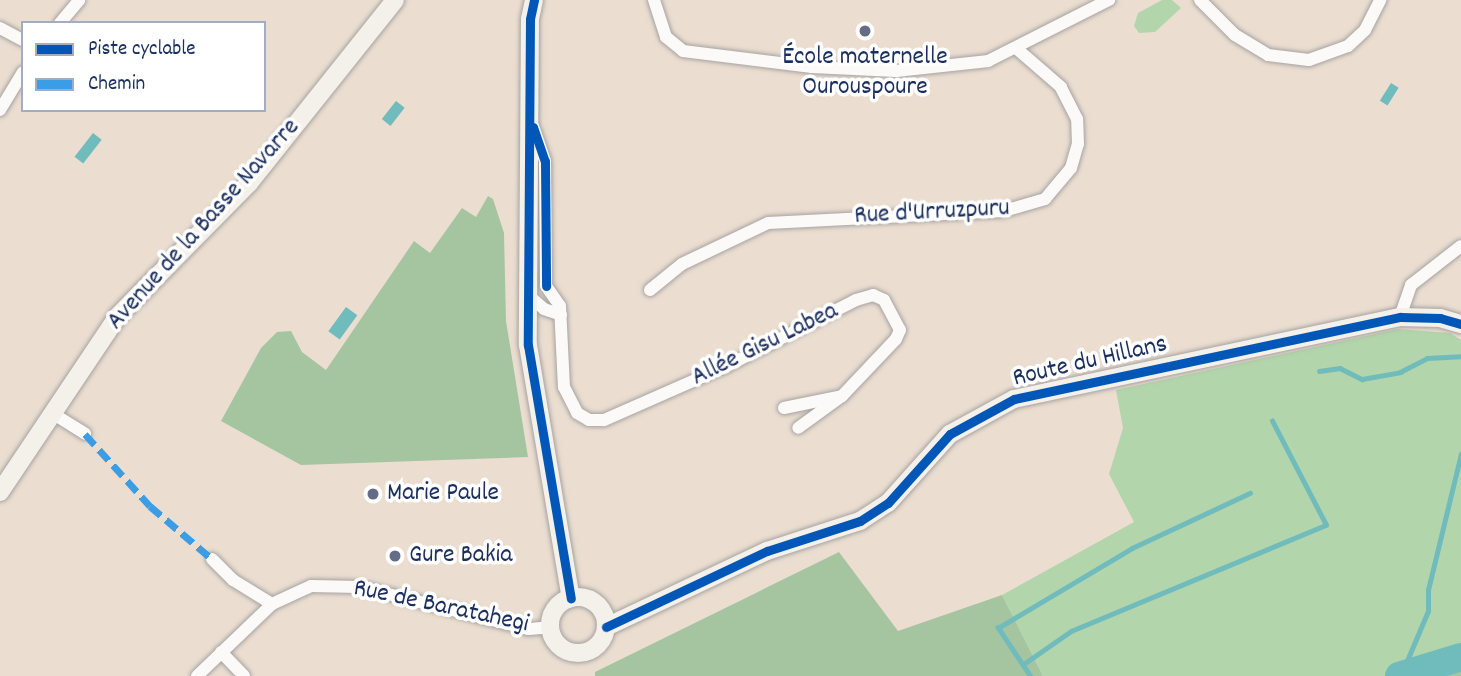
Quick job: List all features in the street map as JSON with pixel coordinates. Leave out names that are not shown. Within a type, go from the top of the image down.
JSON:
[{"type":"street","points":[[62,21],[79,0]]},
{"type":"street","name":"Avenue de la Basse Navarre","points":[[0,492],[117,317],[249,183],[395,0]]},
{"type":"street","points":[[534,0],[530,19],[528,295],[532,376],[571,598]]},
{"type":"street","points":[[654,0],[660,26],[671,45],[701,55],[895,71],[988,61],[1109,0]]},
{"type":"street","points":[[1200,0],[1235,34],[1268,55],[1309,60],[1348,46],[1365,30],[1380,0]]},
{"type":"street","points":[[0,28],[21,39]]},
{"type":"street","name":"Rue d'Urruzpuru","points":[[650,290],[682,264],[768,223],[1004,211],[1045,199],[1070,168],[1077,144],[1077,119],[1061,87],[1016,48]]},
{"type":"street","points":[[0,110],[21,75]]},
{"type":"street","name":"Allée Gisu Labea","points":[[529,116],[545,161],[546,286],[561,315],[567,399],[589,420],[604,420],[725,367],[856,300],[873,295],[884,300],[900,330],[896,339],[842,396],[798,428]]},
{"type":"street","points":[[1401,317],[1411,285],[1461,246]]},
{"type":"street","points":[[528,295],[544,309],[561,315]]},
{"type":"street","name":"Route du Hillans","points":[[614,625],[729,567],[860,521],[888,503],[950,434],[1014,399],[1401,317],[1440,318],[1461,324]]},
{"type":"street","points":[[784,408],[842,396]]},
{"type":"street","points":[[52,413],[85,434]]},
{"type":"street","points":[[212,559],[233,580],[272,604]]},
{"type":"street","name":"Rue de Baratahegi","points":[[197,676],[272,604],[312,586],[344,585],[529,629],[550,627]]},
{"type":"street","points":[[571,598],[592,600],[614,625],[598,645],[579,653],[559,646],[550,627],[552,614],[571,598]]},
{"type":"street","points":[[221,652],[244,676]]},
{"type":"green space","points":[[1162,0],[1172,0],[1181,8],[1155,32],[1139,33],[1134,26],[1138,13]]},
{"type":"green space","points":[[488,196],[493,199],[504,233],[506,321],[528,457],[301,465],[221,421],[261,348],[277,332],[291,331],[302,352],[326,370],[414,241],[430,253],[462,208],[476,217]]},
{"type":"green space","points":[[1398,329],[1450,333],[1461,340],[1461,676],[1043,676],[1002,595],[1134,522],[1109,474],[1123,428],[1116,390]]},
{"type":"green space","points":[[839,552],[898,631],[1002,595],[1043,676],[595,676],[595,672]]},
{"type":"green space","points":[[1461,657],[1461,676],[1399,676]]},
{"type":"water","points":[[1391,83],[1399,88],[1388,106],[1380,101]]},
{"type":"water","points":[[396,101],[405,108],[391,126],[382,119]]},
{"type":"water","points":[[93,133],[102,140],[83,163],[75,157]]},
{"type":"water","points":[[346,307],[357,315],[340,339],[328,331]]},
{"type":"waterway","points":[[1319,371],[1340,368],[1362,379],[1400,372],[1427,358],[1461,356]]},
{"type":"waterway","points":[[1025,663],[1071,631],[1326,525],[1272,421]]},
{"type":"waterway","points":[[1401,675],[1428,611],[1428,590],[1461,454]]},
{"type":"waterway","points":[[1030,676],[998,628],[1132,548],[1250,493]]},
{"type":"waterway","points":[[1399,676],[1461,657]]},
{"type":"marked path","points":[[85,434],[150,506],[212,559]]},
{"type":"cycle path","points":[[534,0],[530,19],[528,345],[571,598]]},
{"type":"cycle path","points":[[533,127],[545,161],[546,286]]},
{"type":"cycle path","points":[[606,627],[767,551],[860,521],[888,503],[950,434],[1014,399],[1400,317],[1440,318],[1461,324]]},
{"type":"place","name":"École maternelle Ourouspoure","points":[[865,31]]},
{"type":"place","name":"Marie Paule","points":[[373,494]]},
{"type":"place","name":"Gure Bakia","points":[[395,556]]}]
